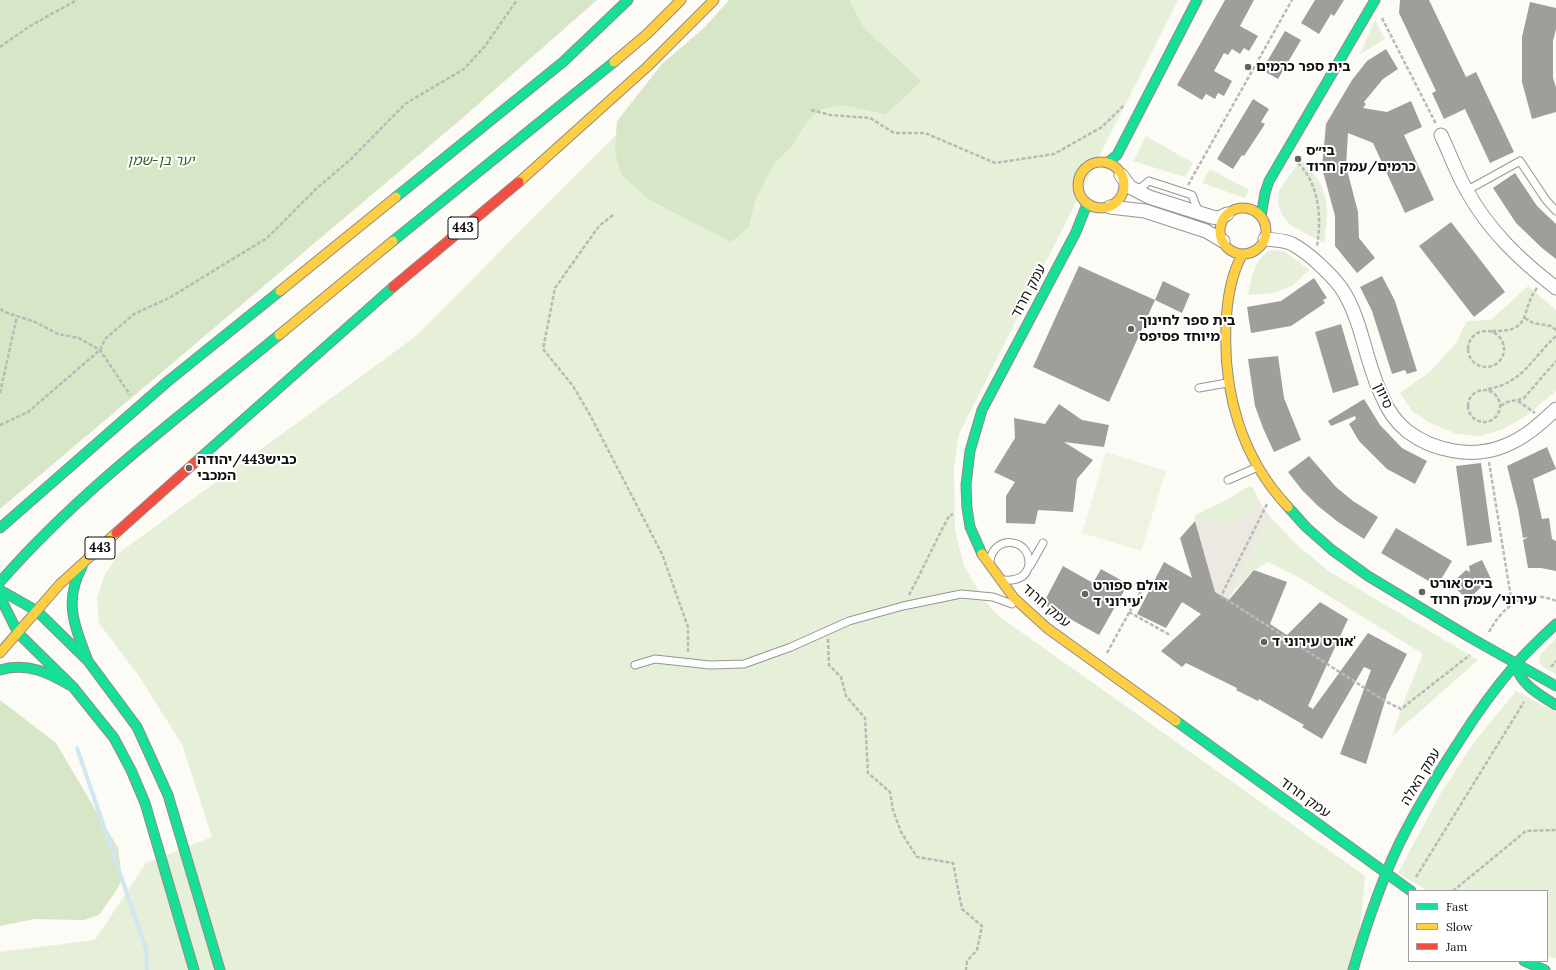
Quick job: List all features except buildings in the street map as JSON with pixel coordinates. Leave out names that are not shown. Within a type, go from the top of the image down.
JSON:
[{"type":"main road","points":[[0,528],[167,382],[563,62],[628,0]]},
{"type":"main road","name":"443","points":[[0,582],[29,549],[88,492],[347,278],[604,70],[647,34],[681,0]]},
{"type":"main road","name":"443","points":[[0,654],[60,584],[91,555],[382,296],[534,169],[647,67],[714,0]]},
{"type":"main road","points":[[1107,163],[1117,155],[1197,0]]},
{"type":"main road","points":[[1261,216],[1265,193],[1269,181],[1375,1]]},
{"type":"main road","points":[[1099,162],[1107,163],[1116,168],[1121,175],[1124,182],[1121,196],[1110,207],[1094,207],[1087,204],[1080,196],[1078,189],[1080,175],[1084,169],[1091,164],[1099,162]]},
{"type":"main road","name":"עמק חרוד","points":[[1087,204],[1076,232],[982,410],[970,451],[966,485],[970,527],[975,541],[996,576],[1024,608],[1047,628],[1410,890]]},
{"type":"main road","points":[[1249,253],[1241,254],[1229,250],[1220,236],[1222,220],[1234,209],[1242,208],[1255,210],[1261,216],[1267,231],[1265,239],[1257,250],[1249,253],[1242,255],[1236,263],[1231,281],[1226,321],[1225,355],[1228,383],[1245,442],[1273,492],[1311,532],[1337,554],[1482,645],[1556,686]]},
{"type":"main road","points":[[88,661],[76,631],[70,602],[72,589],[77,575],[91,555]]},
{"type":"main road","points":[[0,590],[37,611],[88,661],[137,727],[154,760],[168,795],[220,970]]},
{"type":"main road","points":[[0,597],[18,633],[73,687],[114,738],[131,770],[145,804],[194,970]]},
{"type":"main road","name":"עמק האלה","points":[[1353,970],[1386,874],[1402,838],[1436,777],[1475,717],[1515,664],[1556,624]]},
{"type":"main road","points":[[1515,664],[1518,676],[1522,682],[1556,705]]},
{"type":"main road","points":[[0,670],[14,666],[35,668],[49,673],[73,687]]},
{"type":"main road","points":[[1526,962],[1545,970]]},
{"type":"street","points":[[1441,135],[1466,191],[1498,236],[1519,258],[1556,288]]},
{"type":"street","points":[[1121,175],[1130,187],[1149,197],[1218,218],[1227,214]]},
{"type":"street","points":[[1110,207],[1145,211],[1206,231],[1223,241]]},
{"type":"street","name":"סיוון","points":[[1265,239],[1291,243],[1314,260],[1344,292],[1352,308],[1382,397],[1392,415],[1406,430],[1426,442],[1443,449],[1465,452],[1487,452],[1504,447],[1525,436],[1556,409]]},
{"type":"lane","points":[[1466,191],[1520,161],[1546,200],[1556,211]]},
{"type":"lane","points":[[1137,191],[1149,181],[1192,195],[1199,213]]},
{"type":"lane","points":[[1199,388],[1228,383]]},
{"type":"lane","points":[[1228,480],[1258,467]]},
{"type":"lane","points":[[989,566],[990,558],[995,549],[1005,543],[1014,543],[1023,546],[1026,551],[1030,560],[1029,568]]},
{"type":"lane","points":[[996,576],[1004,580],[1017,580],[1024,575],[1044,543]]},
{"type":"lane","points":[[635,665],[655,659],[710,665],[744,664],[791,648],[849,621],[903,606],[961,594],[993,597],[1024,608]]},
{"type":"path","points":[[0,47],[30,26],[77,0]]},
{"type":"path","points":[[0,425],[28,412],[100,350],[105,339],[134,314],[169,298],[267,238],[316,189],[352,159],[405,104],[464,69],[485,46],[517,0]]},
{"type":"path","points":[[1183,192],[1292,0]]},
{"type":"path","points":[[1375,1],[1441,135]]},
{"type":"path","points":[[811,110],[830,115],[870,118],[894,133],[925,133],[995,163],[1054,154],[1102,126],[1126,103],[1140,110]]},
{"type":"path","points":[[1287,151],[1303,168],[1313,183],[1320,230],[1314,260]]},
{"type":"path","points":[[613,215],[599,226],[555,288],[543,349],[573,386],[590,415],[662,554],[688,627],[687,662]]},
{"type":"path","points":[[1489,331],[1496,334],[1500,338],[1504,350],[1501,359],[1497,364],[1491,367],[1485,367],[1477,365],[1469,356],[1467,350],[1472,337],[1483,331],[1489,331],[1501,331],[1514,329],[1520,326],[1529,302],[1544,279]]},
{"type":"path","points":[[0,309],[35,322],[58,334],[79,338],[100,350],[138,407]]},
{"type":"path","points":[[0,393],[17,316]]},
{"type":"path","points":[[1524,318],[1533,323],[1551,326],[1556,330]]},
{"type":"path","points":[[1556,336],[1520,375],[1505,384],[1476,391],[1469,399],[1468,406],[1472,417],[1476,420],[1484,422],[1489,422],[1494,419],[1501,406],[1507,401],[1524,398],[1556,361]]},
{"type":"path","points":[[1487,389],[1497,396],[1501,406]]},
{"type":"path","points":[[1518,400],[1543,421]]},
{"type":"path","points":[[1487,452],[1512,604]]},
{"type":"path","points":[[903,606],[926,565],[935,542],[949,516],[967,508]]},
{"type":"path","points":[[1265,508],[1221,596],[1385,702],[1401,709],[1470,655]]},
{"type":"path","points":[[1100,666],[1148,578]]},
{"type":"path","points":[[1482,645],[1494,623],[1512,604],[1525,598],[1537,596],[1556,601]]},
{"type":"path","points":[[1129,612],[1170,635]]},
{"type":"path","points":[[827,631],[829,665],[841,677],[846,696],[865,718],[868,774],[890,792],[893,810],[901,832],[917,857],[953,863],[962,909],[982,926],[977,950],[968,961],[966,970]]},
{"type":"path","points":[[1541,678],[1556,661]]},
{"type":"path","points":[[1410,890],[1532,690]]},
{"type":"path","points":[[1454,890],[1526,831],[1556,830]]},
{"type":"green space","name":"יער בן-שמן","points":[[0,0],[597,0],[459,121],[0,509]]},
{"type":"green space","points":[[729,0],[849,0],[864,28],[921,81],[885,114],[842,105],[822,109],[808,120],[791,147],[773,165],[755,201],[749,227],[731,242],[648,199],[621,174],[615,148],[617,121],[662,64],[705,27]]},
{"type":"green space","points":[[750,0],[1178,0],[959,434],[954,468],[955,530],[964,566],[985,601],[1000,617],[1365,876],[1356,970],[0,970],[0,952],[95,940],[146,863],[212,837],[182,744],[138,675],[99,623],[97,599],[105,574],[120,552],[415,337]]},
{"type":"green space","points":[[1375,20],[1385,39],[1360,54]]},
{"type":"green space","points":[[1146,136],[1193,163],[1185,177],[1133,161]]},
{"type":"green space","points":[[1301,159],[1317,179],[1325,197],[1327,218],[1324,243],[1290,225],[1282,214],[1278,204],[1279,191]]},
{"type":"green space","points":[[1210,169],[1249,190],[1245,198],[1202,183]]},
{"type":"green space","points":[[1270,250],[1284,251],[1309,270],[1292,286],[1273,293],[1248,295],[1256,264]]},
{"type":"green space","points":[[1528,286],[1556,310],[1556,391],[1526,416],[1503,429],[1480,436],[1457,434],[1430,423],[1412,411],[1400,393],[1431,371],[1456,343],[1467,321],[1491,320]]},
{"type":"green space","points":[[1106,452],[1166,471],[1141,551],[1082,533]]},
{"type":"green space","points":[[1249,486],[1252,487],[1259,500],[1237,526],[1195,521],[1195,515],[1230,498]]},
{"type":"green space","points":[[1270,517],[1299,547],[1330,572],[1478,660],[1392,736],[1423,654],[1300,578],[1268,562],[1254,570],[1234,591]]},
{"type":"green space","points":[[1556,638],[1556,674],[1544,668],[1539,662],[1540,655]]},
{"type":"green space","points":[[1516,691],[1556,712],[1556,958],[1548,956],[1548,890],[1426,890],[1398,873],[1441,793],[1475,741]]},
{"type":"green space","points":[[0,700],[56,743],[118,848],[122,879],[116,891],[99,915],[84,920],[34,919],[0,926]]},
{"type":"shaded area","points":[[1259,500],[1270,517],[1229,600],[1215,592],[1195,521],[1237,526]]},
{"type":"waterway","points":[[77,748],[146,949],[147,970]]},
{"type":"traffic: fast","points":[[396,197],[563,62],[628,0]]},
{"type":"traffic: fast","points":[[1107,163],[1117,155],[1197,0]]},
{"type":"traffic: fast","points":[[1261,216],[1265,193],[1269,181],[1375,0]]},
{"type":"traffic: fast","points":[[393,241],[614,62]]},
{"type":"traffic: fast","points":[[982,554],[970,527],[966,485],[970,451],[982,410],[1076,232],[1087,204]]},
{"type":"traffic: fast","points":[[200,458],[393,287]]},
{"type":"traffic: fast","points":[[0,528],[167,382],[280,291]]},
{"type":"traffic: fast","points":[[0,582],[32,548],[99,483],[170,423],[279,335]]},
{"type":"traffic: fast","points":[[1288,507],[1306,527],[1332,550],[1368,576],[1471,638],[1556,686]]},
{"type":"traffic: fast","points":[[82,567],[76,580],[72,603],[75,626],[88,661]]},
{"type":"traffic: fast","points":[[0,590],[37,611],[88,661],[137,727],[168,795],[220,970]]},
{"type":"traffic: fast","points":[[0,597],[18,633],[73,687],[114,738],[131,770],[145,803],[194,970]]},
{"type":"traffic: fast","points":[[1353,970],[1368,921],[1386,873],[1413,817],[1442,767],[1464,733],[1507,674],[1520,659],[1556,624]]},
{"type":"traffic: fast","points":[[1515,664],[1521,678],[1537,693],[1556,705]]},
{"type":"traffic: fast","points":[[0,670],[20,667],[30,668],[47,673],[73,687]]},
{"type":"traffic: fast","points":[[1176,721],[1410,890]]},
{"type":"traffic: fast","points":[[1526,962],[1545,970]]},
{"type":"traffic: slow","points":[[614,62],[647,34],[681,0]]},
{"type":"traffic: slow","points":[[519,182],[647,67],[714,0]]},
{"type":"traffic: slow","points":[[1097,162],[1105,162],[1114,166],[1120,172],[1124,185],[1120,198],[1114,204],[1105,208],[1097,208],[1088,204],[1082,198],[1078,189],[1078,181],[1082,172],[1088,166],[1097,162]]},
{"type":"traffic: slow","points":[[280,291],[396,197]]},
{"type":"traffic: slow","points":[[1238,208],[1248,208],[1256,212],[1262,218],[1266,226],[1266,231],[1266,236],[1262,244],[1256,250],[1248,254],[1238,254],[1230,250],[1224,244],[1220,236],[1220,226],[1224,218],[1230,212],[1238,208]]},
{"type":"traffic: slow","points":[[279,335],[393,241]]},
{"type":"traffic: slow","points":[[1249,253],[1242,255],[1230,289],[1226,325],[1228,375],[1238,422],[1247,445],[1258,467],[1272,488],[1288,507]]},
{"type":"traffic: slow","points":[[0,653],[60,584],[116,533]]},
{"type":"traffic: slow","points":[[982,554],[1014,598],[1047,628],[1176,721]]},
{"type":"traffic: jam","points":[[393,287],[519,182]]},
{"type":"traffic: jam","points":[[116,533],[200,458]]},
{"type":"place","name":"בית ספר כרמים","points":[[1248,67]]},
{"type":"place","name":"בי״ס כרמים/עמק חרוד","points":[[1298,159]]},
{"type":"place","name":"בית ספר לחינוך מיוחד פסיפס","points":[[1131,329]]},
{"type":"place","name":"כביש443/יהודה המכבי","points":[[189,468]]},
{"type":"place","name":"בי״ס אורט עירוני/עמק חרוד","points":[[1422,592]]},
{"type":"place","name":"אולם ספורט עירוני ד'","points":[[1085,594]]},
{"type":"place","name":"אורט עירוני ד'","points":[[1264,642]]}]
